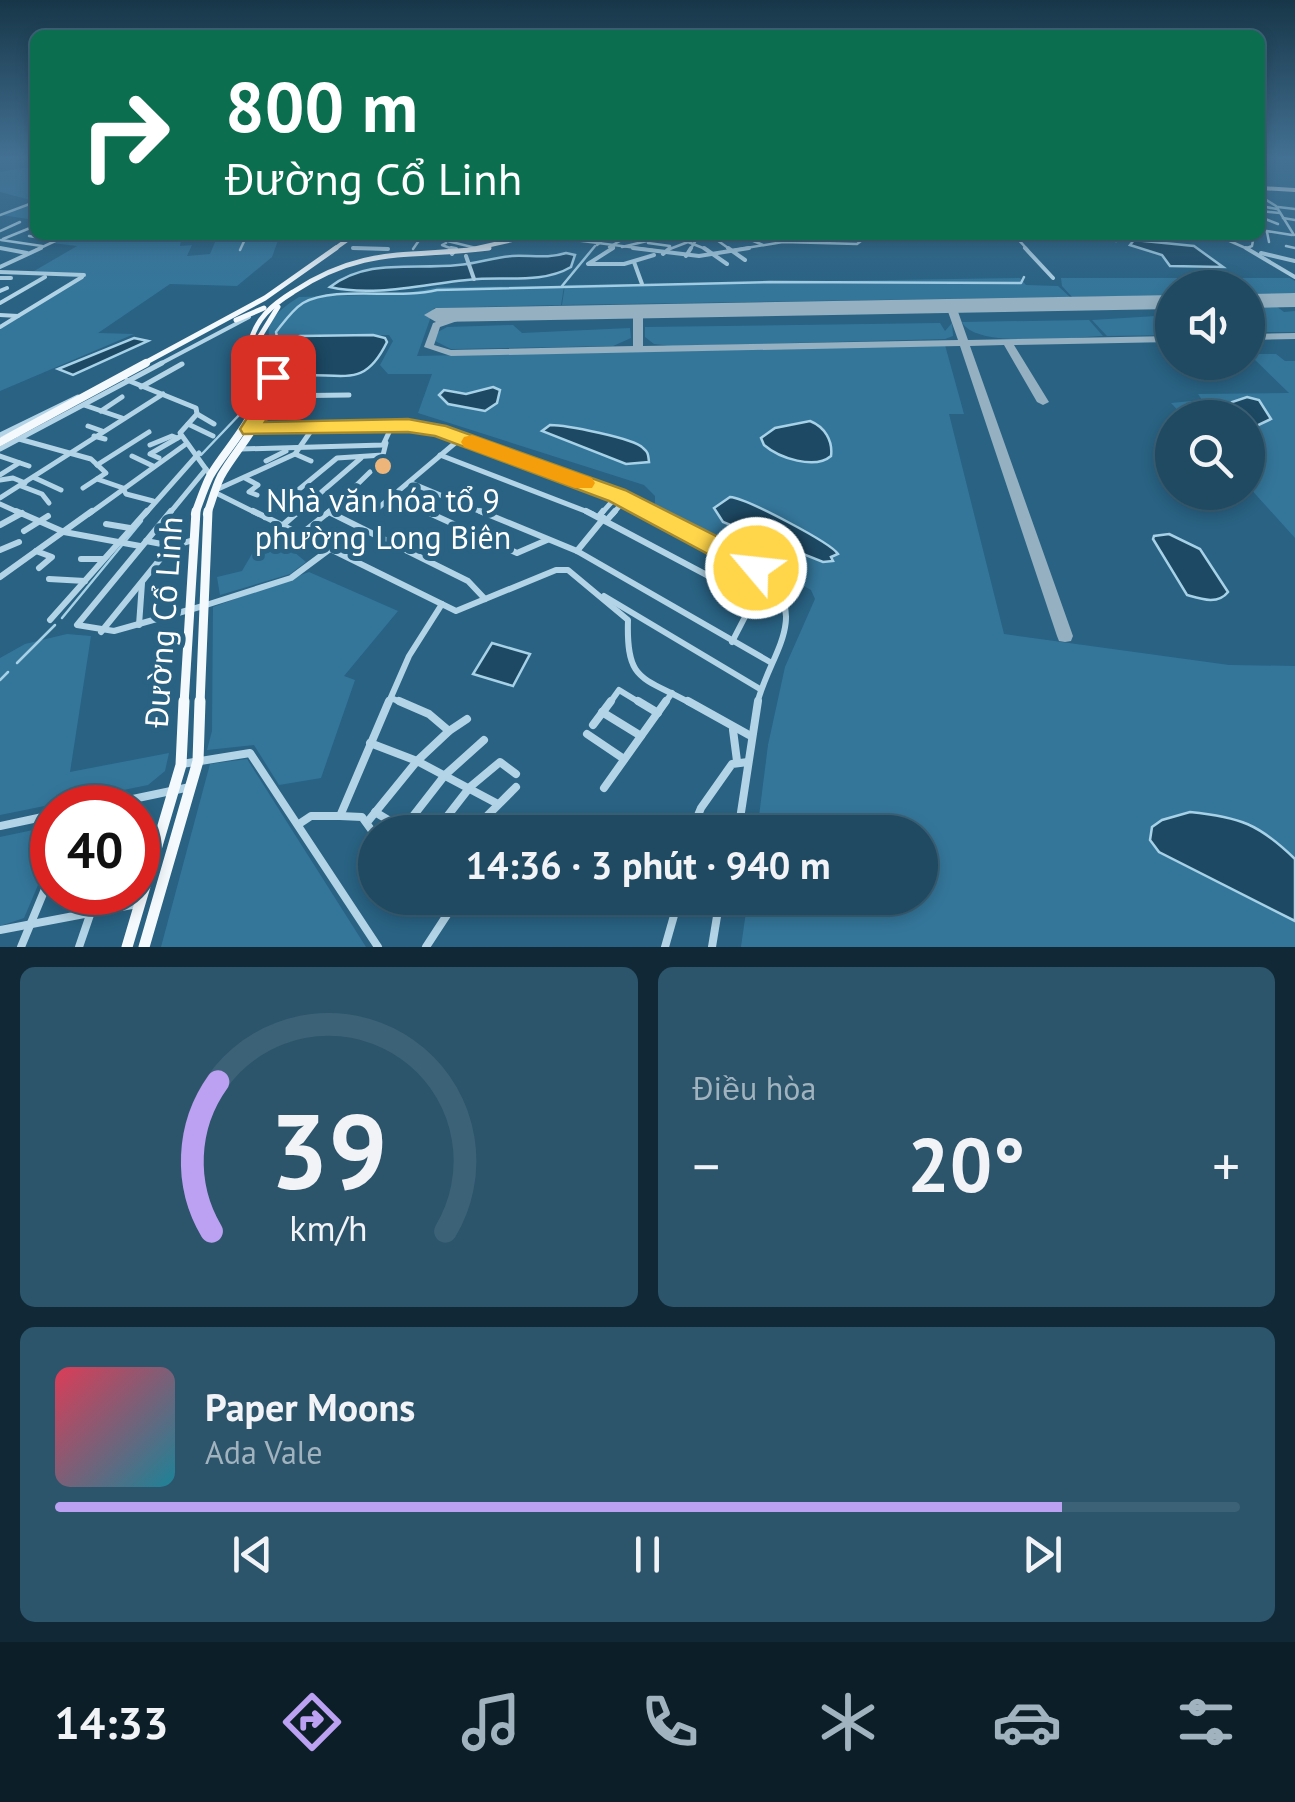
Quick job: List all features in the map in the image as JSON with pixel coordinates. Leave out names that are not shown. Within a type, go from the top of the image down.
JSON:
[{"type":"main road","points":[[0,446],[205,332],[352,240]]},
{"type":"main road","points":[[242,321],[264,312],[332,265],[354,240]]},
{"type":"main road","points":[[332,265],[452,254],[524,240]]},
{"type":"main road","points":[[269,396],[273,372],[259,338],[272,313],[333,271],[366,260],[466,256],[526,240]]},
{"type":"main road","points":[[205,332],[264,312]]},
{"type":"main road","name":"Đường Cổ Linh","points":[[144,947],[198,761],[204,534],[214,491],[257,411],[264,381],[250,345],[264,312]]},
{"type":"main road","points":[[97,390],[130,378],[164,354]]},
{"type":"main road","name":"Đường Cổ Linh","points":[[160,840],[181,765],[190,541],[208,474],[269,396]]},
{"type":"main road","name":"Đường Cổ Linh","points":[[127,947],[136,915]]},
{"type":"street","points":[[1267,203],[1294,226]]},
{"type":"street","points":[[1267,203],[1276,208],[1295,208]]},
{"type":"street","points":[[0,216],[30,204]]},
{"type":"street","points":[[1288,214],[1294,226]]},
{"type":"street","points":[[1265,220],[1278,224]]},
{"type":"street","points":[[0,231],[20,222]]},
{"type":"street","points":[[1265,231],[1294,226]]},
{"type":"street","points":[[1,240],[30,228]]},
{"type":"street","points":[[1268,232],[1269,242]]},
{"type":"street","points":[[1,240],[45,246]]},
{"type":"street","points":[[0,268],[58,240]]},
{"type":"street","points":[[240,250],[245,240]]},
{"type":"street","points":[[353,248],[356,240]]},
{"type":"street","points":[[413,240],[413,249]]},
{"type":"street","points":[[424,256],[433,240]]},
{"type":"street","points":[[443,240],[480,250]]},
{"type":"street","points":[[452,254],[456,249],[442,245],[458,240]]},
{"type":"street","points":[[566,240],[686,256],[787,242],[856,244],[862,240]]},
{"type":"street","points":[[597,245],[601,240]]},
{"type":"street","points":[[624,240],[588,264],[634,262],[656,254]]},
{"type":"street","points":[[614,247],[654,240]]},
{"type":"street","points":[[651,244],[658,240]]},
{"type":"street","points":[[716,240],[745,260]]},
{"type":"street","points":[[733,240],[741,250]]},
{"type":"street","points":[[749,240],[764,246]]},
{"type":"street","points":[[776,240],[780,243]]},
{"type":"street","points":[[1019,240],[1053,278]]},
{"type":"street","points":[[1233,240],[1295,277]]},
{"type":"street","points":[[1247,248],[1253,240]]},
{"type":"street","points":[[642,242],[670,246],[695,242],[727,264]]},
{"type":"street","points":[[686,256],[695,242]]},
{"type":"street","points":[[663,254],[670,246]]},
{"type":"street","points":[[1286,246],[1295,248]]},
{"type":"street","points":[[0,248],[30,254]]},
{"type":"street","points":[[353,248],[388,249]]},
{"type":"street","points":[[353,248],[366,260]]},
{"type":"street","points":[[1253,252],[1295,261]]},
{"type":"street","points":[[466,256],[474,279]]},
{"type":"street","points":[[634,262],[642,284]]},
{"type":"street","points":[[0,268],[47,275],[84,275],[0,327]]},
{"type":"street","points":[[0,268],[11,278]]},
{"type":"street","points":[[0,301],[47,275]]},
{"type":"street","points":[[0,291],[7,288]]},
{"type":"street","points":[[29,466],[0,446],[264,312]]},
{"type":"street","points":[[0,315],[18,316]]},
{"type":"street","points":[[141,387],[182,364]]},
{"type":"street","points":[[130,378],[141,387],[196,408],[197,414]]},
{"type":"street","points":[[302,396],[312,379]]},
{"type":"street","points":[[163,394],[0,501],[64,532],[122,544],[172,546],[190,541]]},
{"type":"street","points":[[269,396],[349,394]]},
{"type":"street","points":[[101,412],[122,397]]},
{"type":"street","points":[[84,405],[122,418]]},
{"type":"street","points":[[197,414],[214,424]]},
{"type":"street","points":[[159,458],[150,454],[179,437],[197,414]]},
{"type":"street","points":[[188,424],[213,436]]},
{"type":"street","points":[[88,426],[102,431]]},
{"type":"street","points":[[266,517],[334,460],[383,455],[392,426]]},
{"type":"street","points":[[250,429],[421,426],[621,498],[772,579],[784,595],[786,628],[760,689],[749,735],[740,815]]},
{"type":"street","points":[[301,448],[313,428]]},
{"type":"street","points":[[97,465],[149,432]]},
{"type":"street","points":[[94,436],[105,439]]},
{"type":"street","points":[[150,445],[179,437],[200,454],[208,474],[77,625],[100,632],[187,611],[292,578],[330,549]]},
{"type":"street","points":[[377,509],[461,438]]},
{"type":"street","points":[[19,439],[91,459],[106,473],[83,488]]},
{"type":"street","points":[[0,577],[186,444]]},
{"type":"street","points":[[266,460],[301,448],[386,444]]},
{"type":"street","points":[[260,472],[273,448]]},
{"type":"street","points":[[238,449],[293,451],[311,461]]},
{"type":"street","points":[[214,491],[260,472],[293,451]]},
{"type":"street","points":[[50,620],[122,544],[153,501],[200,454]]},
{"type":"street","points":[[440,455],[603,518],[742,596],[748,616],[732,642]]},
{"type":"street","points":[[132,456],[153,466]]},
{"type":"street","points":[[282,525],[363,456]]},
{"type":"street","points":[[0,478],[19,462]]},
{"type":"street","points":[[300,534],[370,472]]},
{"type":"street","points":[[0,478],[13,478],[42,494],[48,504]]},
{"type":"street","points":[[34,478],[61,490]]},
{"type":"street","points":[[246,478],[258,485],[250,492],[257,495]]},
{"type":"street","points":[[97,479],[123,488],[126,494],[153,501]]},
{"type":"street","points":[[409,482],[576,551],[770,662]]},
{"type":"street","points":[[214,491],[456,611],[563,569],[625,616],[630,625],[630,668],[749,735]]},
{"type":"street","points":[[392,496],[517,553],[547,540]]},
{"type":"street","points":[[576,551],[621,498]]},
{"type":"street","points":[[329,512],[468,581],[485,599]]},
{"type":"street","points":[[0,525],[22,513]]},
{"type":"street","points":[[24,531],[48,516]]},
{"type":"street","points":[[106,524],[130,528]]},
{"type":"street","points":[[0,550],[19,542]]},
{"type":"street","points":[[100,632],[172,546]]},
{"type":"street","points":[[36,552],[52,558],[40,568]]},
{"type":"street","points":[[81,558],[104,560]]},
{"type":"street","points":[[49,579],[86,581]]},
{"type":"street","points":[[139,625],[142,580]]},
{"type":"street","points":[[598,594],[760,689]]},
{"type":"street","points":[[340,816],[409,656],[442,604]]},
{"type":"street","points":[[630,625],[639,615]]},
{"type":"street","points":[[593,725],[620,690],[658,713]]},
{"type":"street","points":[[604,788],[672,693]]},
{"type":"street","points":[[390,698],[429,714],[449,732]]},
{"type":"street","points":[[602,712],[641,736]]},
{"type":"street","points":[[373,815],[417,761],[467,719]]},
{"type":"street","points":[[698,815],[705,800],[737,762],[733,728]]},
{"type":"street","points":[[588,734],[624,759]]},
{"type":"street","points":[[416,815],[445,774],[484,740]]},
{"type":"street","points":[[370,742],[445,774],[498,804]]},
{"type":"street","points":[[181,765],[250,753],[378,947]]},
{"type":"street","points":[[449,815],[470,788],[500,762],[516,774]]},
{"type":"street","points":[[737,762],[748,762]]},
{"type":"street","points":[[160,793],[192,786]]},
{"type":"street","points":[[487,815],[516,787]]},
{"type":"street","points":[[299,824],[311,816],[367,815]]},
{"type":"street","points":[[0,826],[30,820]]},
{"type":"street","points":[[21,947],[35,915]]},
{"type":"street","points":[[0,930],[77,915]]},
{"type":"street","points":[[79,947],[91,915]]},
{"type":"street","points":[[426,947],[447,915]]},
{"type":"street","points":[[665,947],[674,915]]},
{"type":"street","points":[[712,947],[717,915]]},
{"type":"shaded area","points":[[29,203],[30,203],[30,219],[1,215]]},
{"type":"shaded area","points":[[181,240],[180,246],[192,245],[187,256],[210,254],[216,240],[278,240],[272,257],[237,286],[170,284],[98,333],[134,334],[0,391],[0,325],[82,276],[29,274],[77,246],[52,243]]},
{"type":"shaded area","points":[[1134,240],[1194,246],[1223,267],[1170,266],[1162,255],[1130,245]]},
{"type":"shaded area","points":[[575,255],[571,267],[538,277],[366,291],[330,287],[375,269]]},
{"type":"shaded area","points":[[1020,278],[1026,285],[1058,286],[1070,297],[562,305],[565,285]]},
{"type":"shaded area","points":[[1061,278],[1155,278],[1155,295],[1072,297],[1062,286]]},
{"type":"shaded area","points":[[1265,278],[1290,278],[1295,281],[1295,293],[1265,294]]},
{"type":"shaded area","points":[[564,286],[561,305],[434,308],[417,356],[945,345],[964,414],[949,414],[1004,634],[1229,665],[1295,666],[1295,947],[741,947],[746,915],[938,915],[938,815],[759,815],[768,745],[785,667],[815,599],[811,590],[655,506],[655,496],[644,485],[418,413],[432,374],[388,374],[380,365],[393,341],[389,335],[293,336],[282,347],[292,375],[282,377],[270,326],[274,317],[299,297],[402,294],[438,287]]},
{"type":"shaded area","points":[[1265,306],[1295,311],[1295,332],[1265,332]]},
{"type":"shaded area","points":[[1155,316],[1155,335],[1107,336],[1092,320]]},
{"type":"shaded area","points":[[1089,320],[1103,336],[1004,339],[985,336],[962,322]]},
{"type":"shaded area","points":[[940,323],[945,331],[952,323],[953,336],[672,346],[654,344],[645,337],[645,327]]},
{"type":"shaded area","points":[[513,325],[522,333],[630,328],[631,338],[613,346],[451,349],[435,341],[438,332],[447,327]]},
{"type":"shaded area","points":[[373,335],[387,342],[372,365],[355,375],[306,375],[306,371],[298,374],[293,371],[283,345],[300,336]]},
{"type":"shaded area","points":[[134,338],[148,341],[73,375],[58,369]]},
{"type":"shaded area","points":[[1265,354],[1295,361],[1295,538],[1265,505],[1265,400],[1202,400],[1198,394],[1289,393],[1265,370]]},
{"type":"shaded area","points":[[493,387],[500,390],[497,403],[485,411],[448,404],[439,395],[444,390],[466,394]]},
{"type":"shaded area","points":[[810,421],[829,440],[831,456],[824,460],[797,461],[764,445],[761,438],[775,428]]},
{"type":"shaded area","points":[[550,425],[627,440],[645,450],[649,462],[626,464],[542,431]]},
{"type":"shaded area","points":[[730,497],[787,522],[838,554],[831,557],[833,561],[823,562],[723,522],[714,508]]},
{"type":"shaded area","points":[[1169,534],[1200,549],[1228,592],[1224,596],[1209,600],[1187,595],[1153,539]]},
{"type":"shaded area","points":[[263,535],[280,540],[275,548],[294,552],[306,562],[290,574],[220,595],[217,577],[242,571]]},
{"type":"shaded area","points":[[309,572],[398,611],[344,676],[355,680],[321,778],[279,785],[254,745],[207,750],[212,731],[213,607]]},
{"type":"shaded area","points":[[67,634],[91,636],[70,772],[169,753],[165,771],[148,785],[30,785],[30,809],[0,815],[0,658],[25,644]]},
{"type":"shaded area","points":[[492,643],[530,654],[513,686],[473,674]]},
{"type":"shaded area","points":[[247,759],[366,947],[161,947],[210,764]]},
{"type":"shaded area","points":[[1190,812],[1248,824],[1295,859],[1295,921],[1159,852],[1150,840],[1152,827]]},
{"type":"shaded area","points":[[30,831],[30,904],[24,918],[0,926],[0,837]]},
{"type":"waterway","points":[[562,286],[595,246]]},
{"type":"waterway","points":[[279,347],[276,332],[295,309],[332,295],[770,282],[1021,283],[1024,277]]},
{"type":"waterway","points":[[201,455],[241,413]]},
{"type":"waterway","points":[[62,618],[142,521]]},
{"type":"waterway","points":[[17,663],[55,625]]},
{"type":"waterway","points":[[0,680],[8,672]]},
{"type":"taxiway","points":[[951,306],[964,343]]},
{"type":"taxiway","points":[[638,312],[638,349]]},
{"type":"taxiway","points":[[466,315],[436,325],[429,347],[451,353],[964,343]]},
{"type":"taxiway","points":[[1265,337],[1295,336]]},
{"type":"taxiway","points":[[1007,342],[1155,339]]},
{"type":"taxiway","points":[[964,343],[1007,342]]},
{"type":"taxiway","points":[[1007,342],[1043,402]]},
{"type":"taxiway","points":[[964,343],[1065,636]]},
{"type":"runway","points":[[1265,301],[1295,300]]},
{"type":"runway","points":[[436,315],[1155,302]]},
{"type":"slow traffic","points":[[472,442],[584,483]]},
{"type":"place","name":"Nhà văn hóa tổ 9 phường Long Biên","points":[[383,466]]},
{"type":"route","points":[[273,377],[266,404],[250,429],[421,426],[439,430],[636,504],[756,568]]}]
